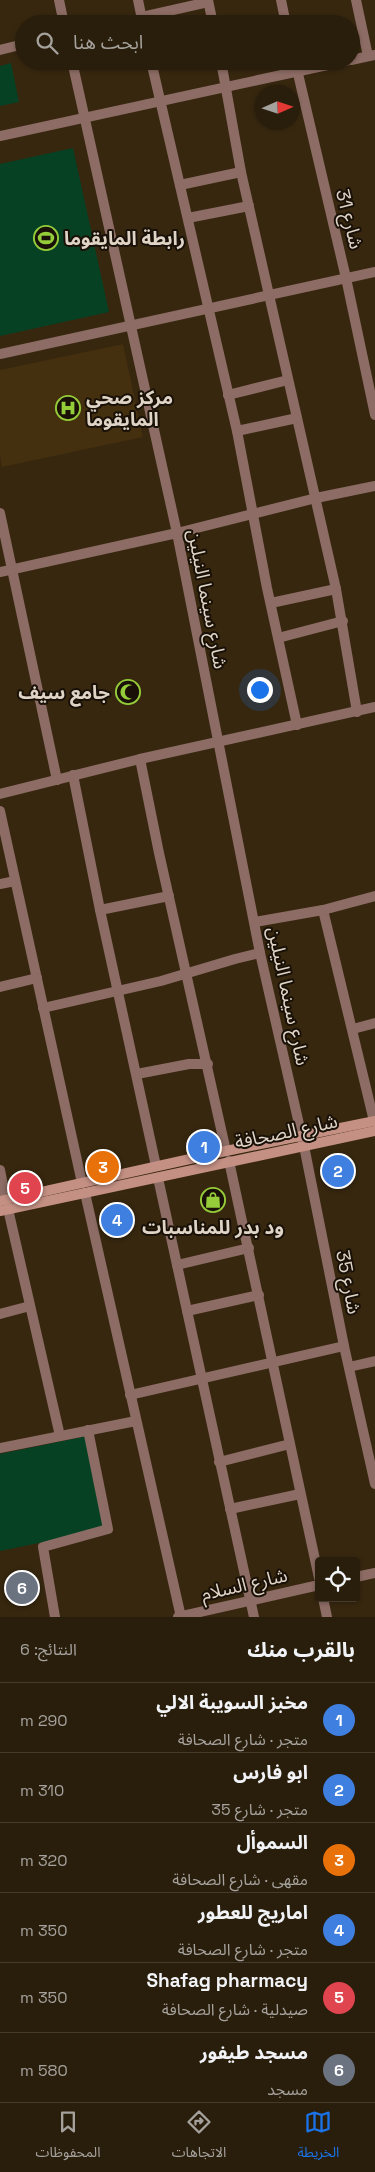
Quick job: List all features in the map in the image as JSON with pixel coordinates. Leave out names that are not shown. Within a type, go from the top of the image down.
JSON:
[{"type":"main road","name":"شارع الصحافة","points":[[303,1141],[375,1121]]},
{"type":"main road","name":"شارع الصحافة","points":[[84,1188],[156,1166],[375,1131]]},
{"type":"main road","name":"شارع الصحافة","points":[[4,1205],[84,1188],[158,1178],[228,1156]]},
{"type":"street","points":[[60,0],[62,15]]},
{"type":"street","points":[[138,0],[142,15]]},
{"type":"street","points":[[281,0],[284,15]]},
{"type":"street","points":[[356,0],[371,56]]},
{"type":"street","points":[[160,15],[208,1],[211,15]]},
{"type":"street","points":[[0,50],[15,46]]},
{"type":"street","name":"شارع سينما النيلين","points":[[74,70],[177,533],[260,953],[303,1141]]},
{"type":"street","points":[[153,70],[237,431],[297,725]]},
{"type":"street","points":[[223,70],[241,172],[343,621],[357,712]]},
{"type":"street","points":[[0,136],[306,70]]},
{"type":"street","name":"شارع 31","points":[[297,72],[346,278],[375,415]]},
{"type":"street","points":[[180,185],[241,172]]},
{"type":"street","points":[[188,218],[249,206]]},
{"type":"street","points":[[0,354],[375,272]]},
{"type":"street","points":[[228,395],[288,380]]},
{"type":"street","points":[[237,431],[298,418]]},
{"type":"street","points":[[0,572],[177,533],[316,498],[375,486]]},
{"type":"street","points":[[0,512],[58,780]]},
{"type":"street","points":[[271,604],[336,589]]},
{"type":"street","points":[[278,638],[343,621]]},
{"type":"street","points":[[0,794],[140,759],[375,707]]},
{"type":"street","points":[[140,759],[315,1560]]},
{"type":"street","points":[[73,775],[100,910],[156,1166]]},
{"type":"street","points":[[0,811],[180,1617]]},
{"type":"street","points":[[0,884],[15,881]]},
{"type":"street","points":[[100,910],[169,896]]},
{"type":"street","points":[[254,922],[324,910],[375,896]]},
{"type":"street","points":[[324,910],[375,1121]]},
{"type":"street","points":[[43,1008],[260,953]]},
{"type":"street","points":[[0,987],[37,978]]},
{"type":"street","points":[[353,1029],[375,1023]]},
{"type":"street","points":[[137,1074],[189,1064],[208,1064]]},
{"type":"street","name":"شارع 35","points":[[303,1141],[344,1346],[375,1484]]},
{"type":"street","points":[[0,1170],[4,1205],[60,1436]]},
{"type":"street","points":[[158,1178],[254,1617]]},
{"type":"street","points":[[177,1265],[248,1248]]},
{"type":"street","points":[[187,1311],[258,1295]]},
{"type":"street","points":[[0,1314],[30,1306]]},
{"type":"street","points":[[130,1395],[201,1378],[273,1364],[344,1346]]},
{"type":"street","points":[[349,1367],[375,1362]]},
{"type":"street","points":[[0,1448],[136,1421]]},
{"type":"street","points":[[55,1617],[43,1547],[108,1529],[88,1430]]},
{"type":"street","points":[[219,1462],[290,1444]]},
{"type":"street","points":[[230,1509],[300,1494]]},
{"type":"street","points":[[360,1576],[375,1573]]},
{"type":"street","name":"شارع السلام","points":[[180,1617],[315,1586]]},
{"type":"street","points":[[324,1602],[327,1617]]},
{"type":"shaded area","name":"مركز صحي المايقوما","points":[[123,344],[143,437],[2,467],[0,456],[0,370]]},
{"type":"green space","points":[[11,63],[19,102],[0,106],[0,66]]},
{"type":"green space","name":"رابطة المايقوما","points":[[73,148],[109,312],[0,336],[0,164]]},
{"type":"green space","points":[[87,1436],[107,1529],[0,1551],[0,1454]]},
{"type":"place","name":"رابطة المايقوما","points":[[46,238]]},
{"type":"place","name":"مركز صحي المايقوما","points":[[68,408]]},
{"type":"place","name":"جامع سيف","points":[[128,692]]},
{"type":"place","name":"مخبز السويبة الالي","points":[[204,1147]]},
{"type":"place","name":"السموأل","points":[[103,1167]]},
{"type":"place","name":"ابو فارس","points":[[338,1171]]},
{"type":"place","name":"Shafag pharmacy","points":[[25,1188]]},
{"type":"place","name":"ود بدر للمناسبات","points":[[213,1200]]},
{"type":"place","name":"اماريج للعطور","points":[[117,1220]]},
{"type":"place","name":"مسجد طيفور","points":[[22,1588]]}]
